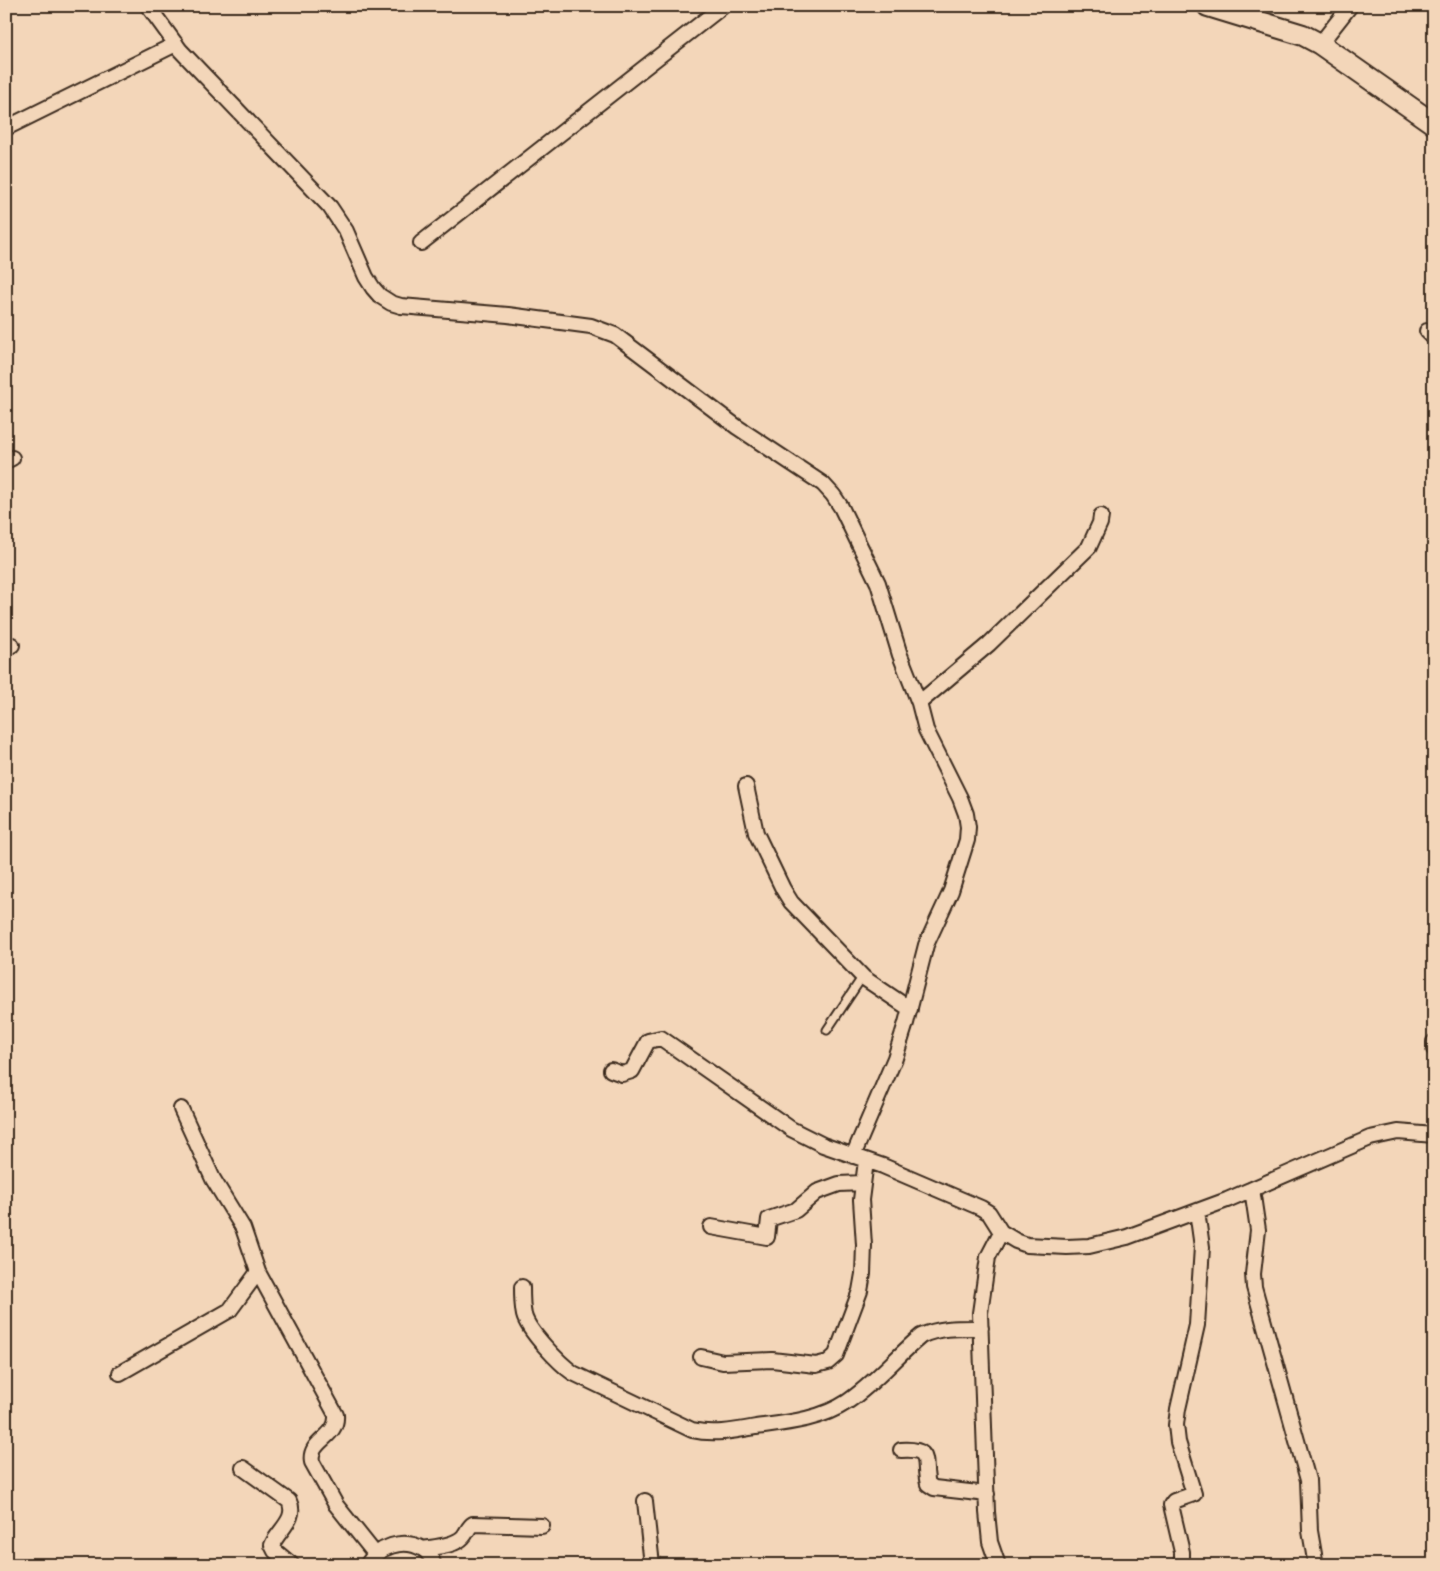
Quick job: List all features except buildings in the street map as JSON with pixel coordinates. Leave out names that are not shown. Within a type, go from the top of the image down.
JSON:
[{"type":"street","points":[[148,6],[176,44],[330,207],[346,232],[366,277],[380,296],[390,303],[401,306],[508,315],[591,326],[614,335],[738,427],[823,484],[833,494],[841,507],[878,582],[900,655],[926,730],[966,814],[967,840],[951,891],[926,945],[910,1009],[895,1058],[860,1158],[864,1245],[863,1274],[860,1291],[836,1354],[828,1362],[816,1365],[772,1360],[723,1362],[701,1357]]},
{"type":"street","points":[[421,242],[723,6]]},
{"type":"street","points":[[1208,6],[1303,35],[1320,44],[1434,124]]},
{"type":"street","points":[[1320,44],[1350,6]]},
{"type":"street","points":[[6,128],[176,44]]},
{"type":"street","points":[[918,703],[989,644],[1089,547],[1100,523],[1101,516]]},
{"type":"street","points":[[746,786],[756,833],[791,902],[863,976],[910,1009]]},
{"type":"street","points":[[611,1070],[622,1074],[632,1071],[648,1041],[661,1038],[790,1129],[823,1145],[860,1158],[981,1208],[989,1214],[1001,1232],[1016,1241],[1027,1244],[1067,1247],[1089,1246],[1128,1237],[1252,1189],[1370,1138],[1398,1132],[1434,1135]]},
{"type":"street","points":[[1434,1042],[1434,1049]]},
{"type":"street","points":[[181,1109],[213,1179],[243,1228],[258,1272],[336,1416],[337,1423],[314,1448],[311,1455],[312,1462],[336,1505],[371,1560],[384,1547],[407,1544],[423,1549],[430,1556],[434,1565]]},
{"type":"street","points":[[711,1227],[767,1237],[769,1219],[796,1210],[817,1192],[839,1184],[862,1183]]},
{"type":"street","points":[[1252,1189],[1258,1230],[1253,1274],[1254,1286],[1308,1480],[1310,1531],[1315,1560],[1313,1565]]},
{"type":"street","points":[[1179,1565],[1182,1559],[1182,1552],[1171,1505],[1174,1501],[1194,1494],[1178,1442],[1176,1426],[1178,1409],[1197,1325],[1202,1247],[1197,1211]]},
{"type":"street","points":[[998,1565],[990,1542],[981,1328],[982,1294],[988,1257],[1001,1232]]},
{"type":"street","points":[[120,1373],[230,1310],[258,1272]]},
{"type":"street","points":[[522,1287],[524,1314],[528,1325],[562,1364],[573,1373],[683,1426],[706,1433],[722,1433],[800,1421],[817,1416],[846,1403],[921,1336],[943,1329],[981,1328]]},
{"type":"street","points":[[901,1450],[912,1449],[923,1452],[926,1457],[928,1484],[934,1488],[987,1494]]},
{"type":"street","points":[[243,1468],[289,1501],[292,1514],[272,1545],[275,1551],[292,1565]]},
{"type":"street","points":[[645,1501],[652,1565]]},
{"type":"street","points":[[423,1549],[455,1542],[463,1538],[470,1525],[473,1524],[542,1526]]},
{"type":"lane","points":[[827,1030],[863,976]]}]
